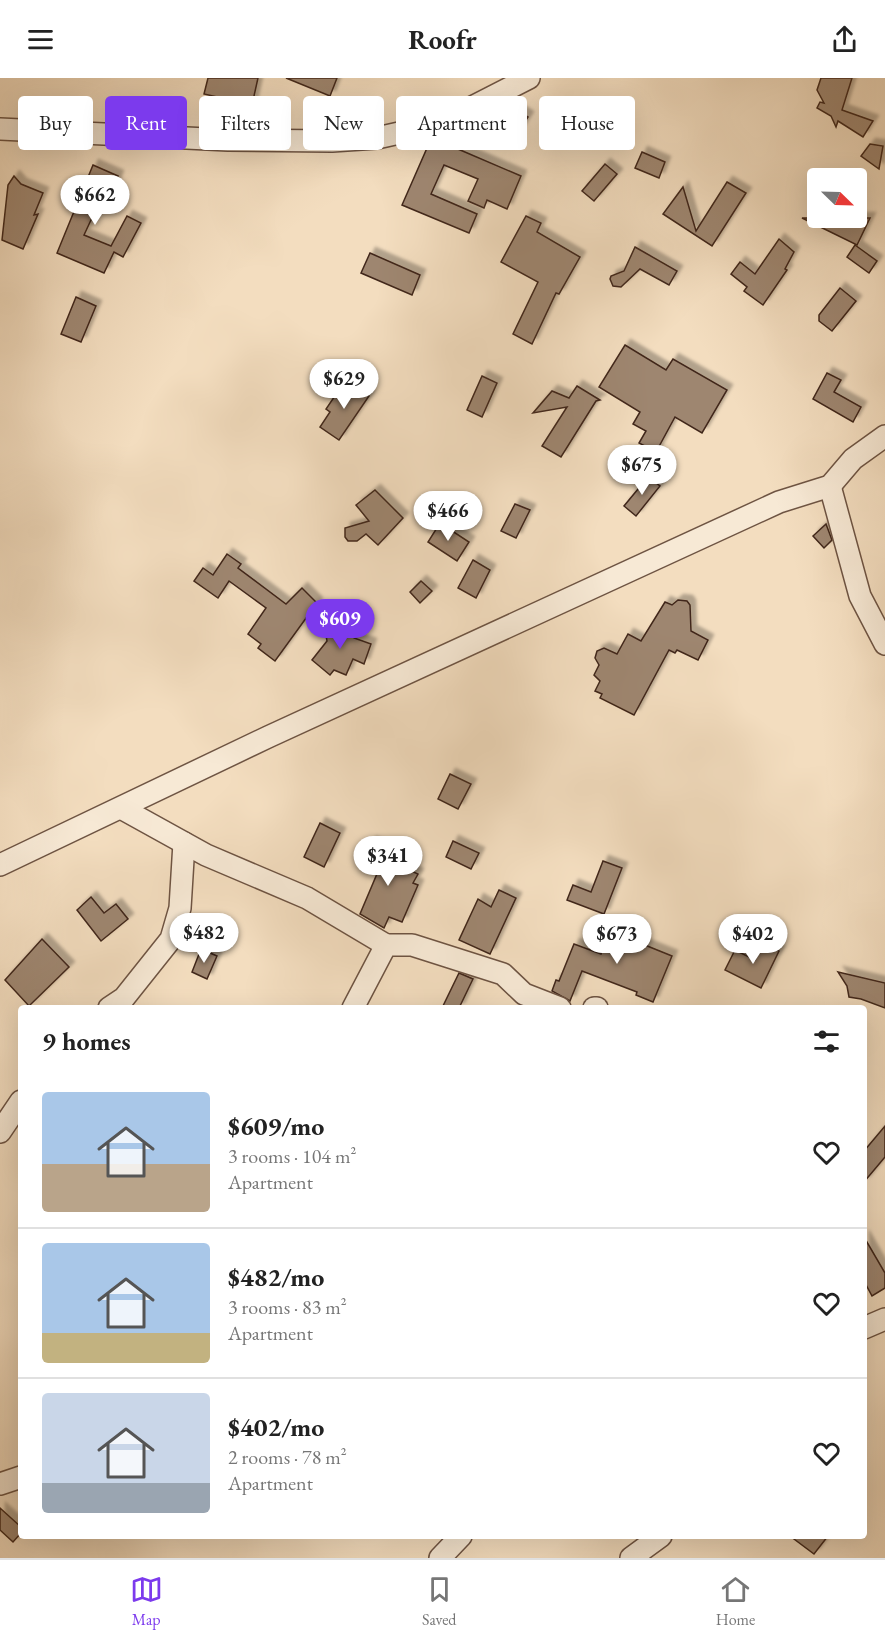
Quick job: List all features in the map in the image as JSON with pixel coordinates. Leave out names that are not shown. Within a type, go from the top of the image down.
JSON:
[{"type":"street","points":[[0,129],[228,140],[332,141],[377,138],[439,124],[529,78]]},
{"type":"street","points":[[0,865],[779,502],[830,486],[853,459],[885,436]]},
{"type":"street","points":[[830,486],[860,596],[885,644]]},
{"type":"street","points":[[120,808],[206,855],[307,898],[386,945],[412,945],[503,974],[524,994],[552,1005]]},
{"type":"street","points":[[114,1005],[124,998],[171,939],[180,908],[184,843]]},
{"type":"street","points":[[355,1005],[386,945]]},
{"type":"street","points":[[0,1132],[18,1105]]},
{"type":"street","points":[[867,1327],[885,1319]]},
{"type":"street","points":[[0,1484],[18,1478]]},
{"type":"street","points":[[440,1558],[458,1539]]},
{"type":"street","points":[[631,1558],[657,1539]]},
{"type":"building","points":[[208,78],[258,78],[254,96],[204,94]]},
{"type":"building","points":[[286,78],[337,78],[330,96]]},
{"type":"building","points":[[821,78],[852,78],[842,110],[873,121],[863,137],[838,121],[836,127],[831,116],[817,108],[820,102],[824,103],[817,90]]},
{"type":"building","points":[[870,144],[883,146],[879,169],[861,156]]},
{"type":"building","points":[[426,150],[460,150],[521,176],[507,209],[487,200],[484,208],[468,201],[478,179],[444,165],[431,194],[477,214],[469,233],[402,205]]},
{"type":"building","points":[[642,152],[665,162],[659,178],[635,168]]},
{"type":"building","points":[[605,164],[617,174],[594,201],[582,191]]},
{"type":"building","points":[[93,165],[118,176],[111,193],[105,190],[84,235],[111,246],[127,216],[141,223],[123,257],[114,252],[104,273],[57,253]]},
{"type":"building","points":[[14,176],[21,184],[43,193],[34,215],[38,214],[23,249],[2,240],[8,185]]},
{"type":"building","points":[[727,182],[746,193],[712,246],[663,214],[683,187],[696,231]]},
{"type":"building","points":[[526,216],[541,223],[537,232],[580,257],[559,294],[556,293],[532,344],[513,334],[538,282],[501,262]]},
{"type":"building","points":[[822,228],[865,228],[857,245]]},
{"type":"building","points":[[779,239],[794,252],[785,269],[787,270],[763,305],[744,291],[747,287],[731,274],[740,262],[755,274]]},
{"type":"building","points":[[855,245],[877,261],[869,273],[847,257]]},
{"type":"building","points":[[635,247],[677,271],[669,285],[640,269],[621,287],[613,286],[611,276],[624,271]]},
{"type":"building","points":[[370,253],[420,275],[412,295],[361,273]]},
{"type":"building","points":[[840,288],[856,301],[832,331],[819,321],[819,315]]},
{"type":"building","points":[[76,297],[96,306],[81,342],[61,334]]},
{"type":"building","points":[[625,345],[666,370],[673,359],[727,390],[702,433],[675,417],[656,452],[639,443],[646,431],[633,424],[640,412],[599,387]]},
{"type":"building","points":[[827,373],[841,380],[834,392],[861,407],[853,422],[813,399]]},
{"type":"building","points":[[482,376],[497,383],[482,417],[467,410]]},
{"type":"building","points":[[345,381],[369,396],[339,440],[320,427],[330,412],[326,409]]},
{"type":"building","points":[[577,386],[600,400],[596,401],[561,457],[542,446],[567,407],[533,413],[552,391],[569,398]]},
{"type":"building","points":[[648,477],[660,486],[636,516],[624,506]]},
{"type":"building","points":[[375,490],[403,518],[378,545],[366,534],[357,541],[348,541],[345,537],[345,528],[369,521],[356,505]]},
{"type":"building","points":[[515,504],[530,510],[516,538],[501,531]]},
{"type":"building","points":[[440,523],[469,542],[457,561],[428,542]]},
{"type":"building","points":[[826,524],[832,540],[824,548],[813,536]]},
{"type":"building","points":[[227,554],[241,564],[238,568],[286,604],[302,588],[317,603],[275,661],[258,648],[261,644],[248,634],[266,608],[229,581],[218,598],[194,581],[203,568],[213,575]]},
{"type":"building","points":[[473,560],[490,570],[476,598],[458,588]]},
{"type":"building","points":[[421,581],[432,591],[420,603],[410,592]]},
{"type":"building","points":[[678,600],[687,601],[690,605],[691,631],[708,640],[698,660],[677,650],[675,653],[669,650],[634,715],[600,698],[602,694],[595,691],[600,681],[594,675],[599,665],[595,658],[597,651],[604,648],[617,654],[628,634],[641,641],[665,602],[672,605]]},
{"type":"building","points":[[322,614],[343,631],[351,628],[354,638],[371,644],[364,664],[353,659],[346,675],[334,670],[330,675],[312,660],[327,641]]},
{"type":"building","points":[[450,774],[471,784],[458,809],[438,799]]},
{"type":"building","points":[[320,823],[340,833],[324,867],[304,857]]},
{"type":"building","points":[[453,841],[479,853],[471,869],[446,857]]},
{"type":"building","points":[[371,842],[398,854],[394,863],[418,874],[413,883],[418,885],[402,922],[389,917],[384,928],[360,914],[379,869],[362,861]]},
{"type":"building","points":[[603,861],[622,868],[604,914],[567,900],[573,885],[591,892]]},
{"type":"building","points":[[499,890],[516,898],[490,954],[459,940],[478,899],[491,907]]},
{"type":"building","points":[[91,897],[104,913],[116,904],[128,919],[101,941],[77,910]]},
{"type":"building","points":[[612,923],[639,933],[635,941],[672,956],[653,1002],[636,995],[637,992],[582,971],[570,1001],[552,991],[556,980],[559,981],[574,944],[601,954]]},
{"type":"building","points":[[42,939],[69,967],[30,1005],[5,980]]},
{"type":"building","points":[[763,943],[779,951],[761,988],[725,970],[735,950],[755,960]]},
{"type":"building","points":[[201,949],[217,956],[207,979],[192,972]]},
{"type":"building","points":[[838,972],[885,983],[885,1008],[849,997],[847,986]]},
{"type":"building","points":[[459,973],[473,979],[460,1005],[443,1005]]},
{"type":"building","points":[[885,1126],[885,1157],[867,1178],[867,1147]]},
{"type":"building","points":[[867,1242],[885,1273],[885,1288],[872,1296],[867,1287]]},
{"type":"building","points":[[0,1508],[18,1524],[18,1536],[13,1542],[0,1530]]},
{"type":"building","points":[[794,1539],[826,1539],[814,1554]]}]
